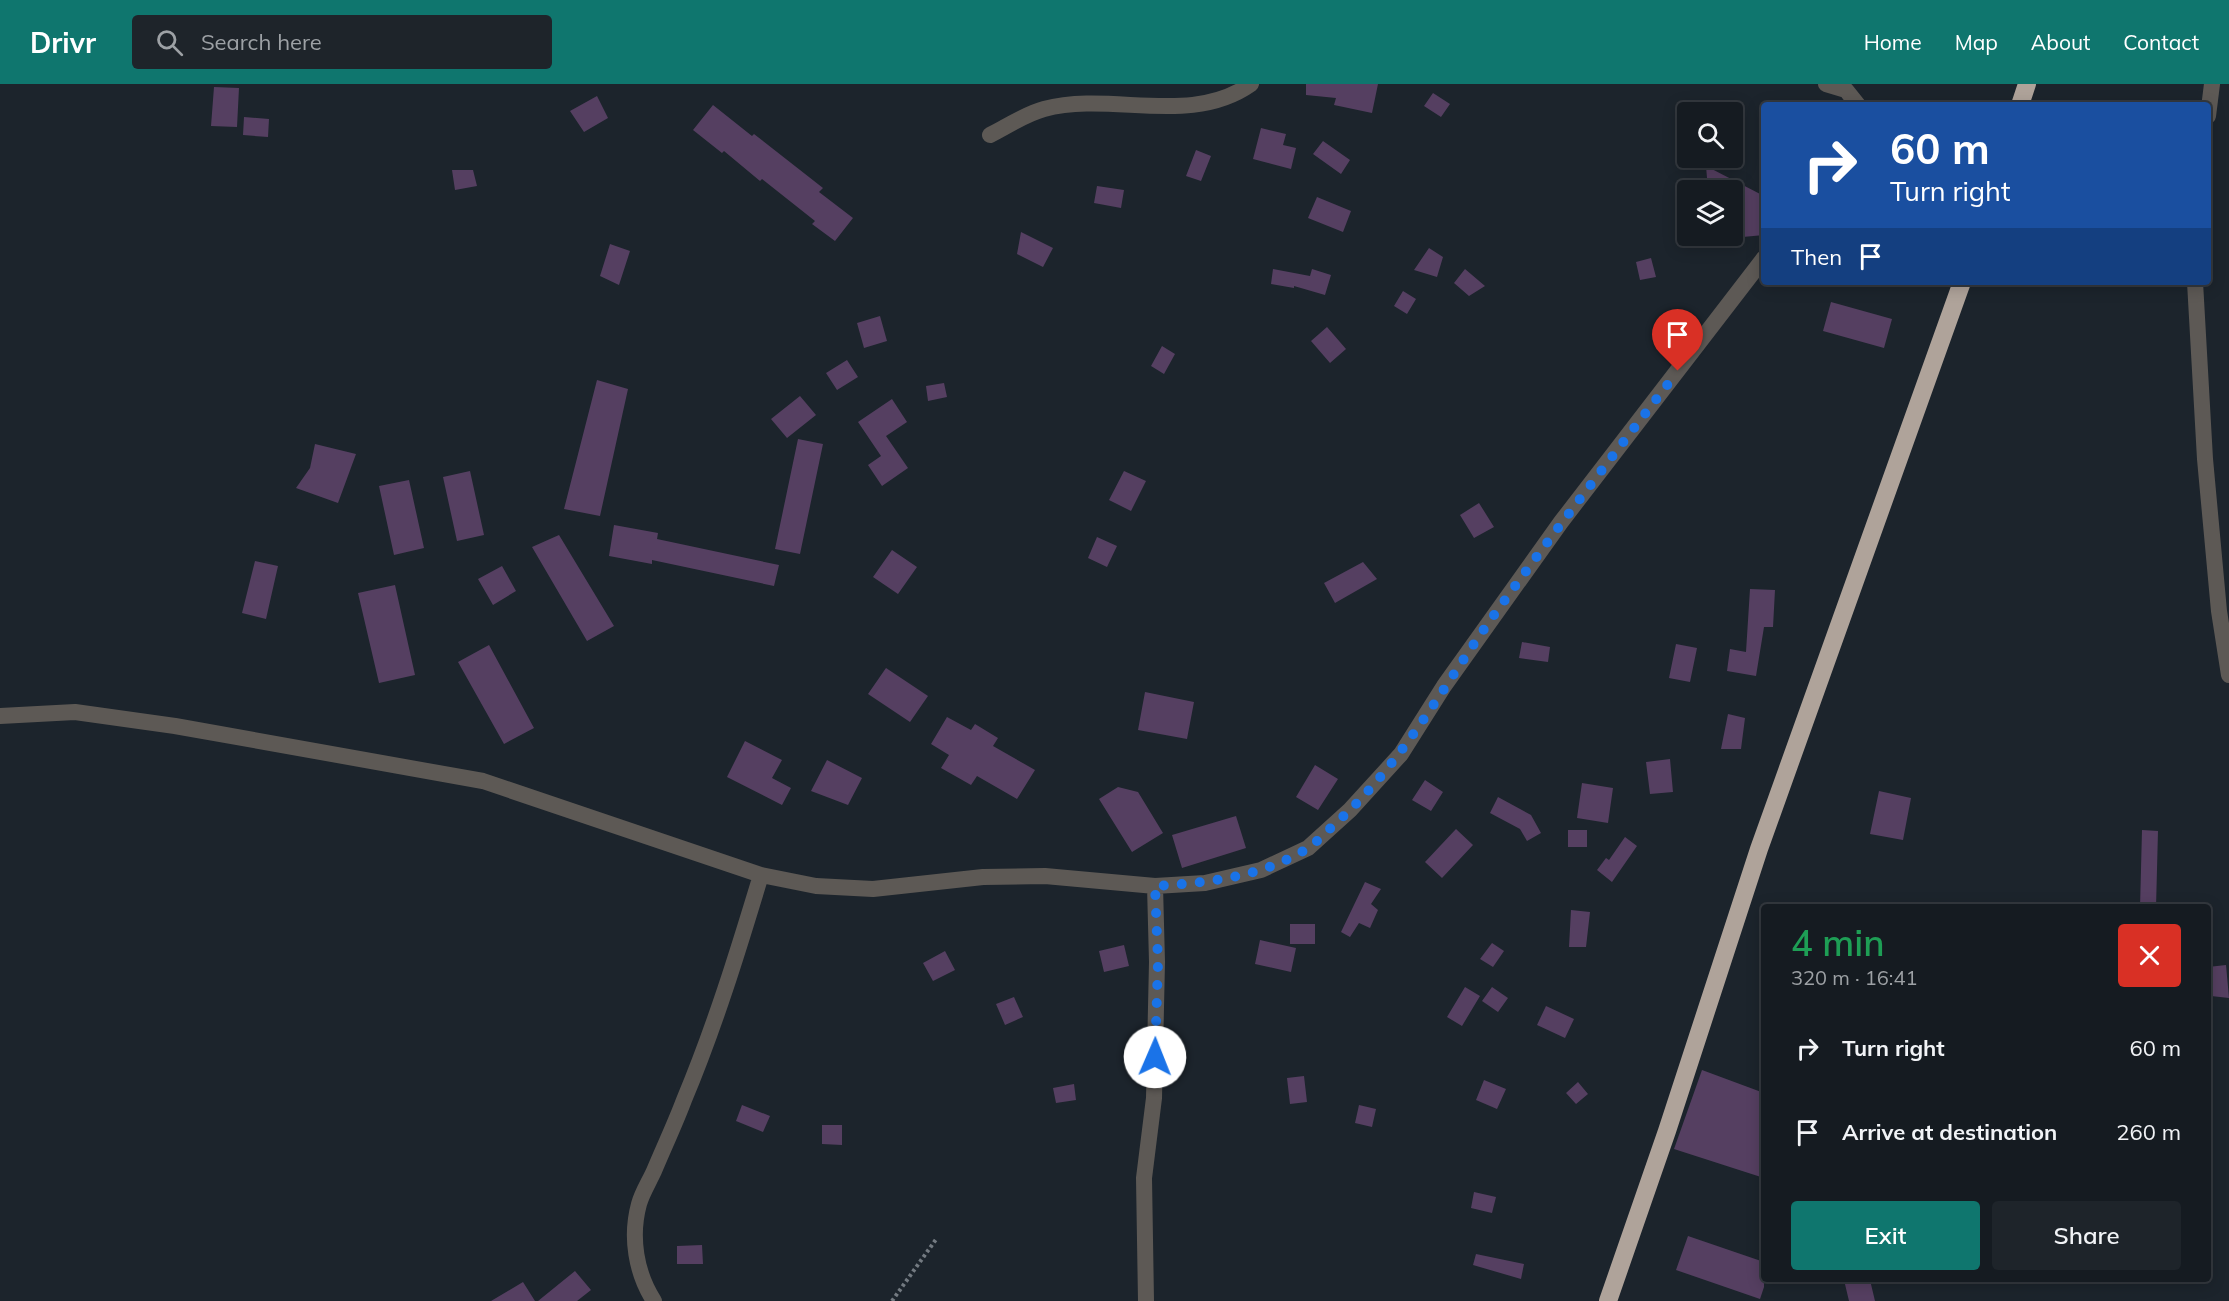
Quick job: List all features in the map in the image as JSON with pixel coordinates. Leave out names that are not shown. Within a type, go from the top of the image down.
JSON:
[{"type":"highway","points":[[2021,102],[2027,84]]},
{"type":"highway","points":[[1608,1301],[1667,1131],[1758,849],[1961,285]]},
{"type":"street","points":[[990,135],[1044,109],[1077,104],[1198,105],[1223,100],[1251,84]]},
{"type":"street","points":[[1826,84],[1846,90],[1856,102]]},
{"type":"street","points":[[2210,102],[2212,84]]},
{"type":"street","points":[[0,716],[75,712],[175,726],[483,781],[760,875],[816,886],[873,889],[982,877],[1045,876],[1155,886],[1205,883],[1261,870],[1308,848],[1350,810],[1401,754],[1444,686],[1561,522],[1761,262]]},
{"type":"street","points":[[2195,285],[2207,482],[2219,611],[2229,675]]},
{"type":"street","points":[[654,1301],[645,1288],[638,1266],[635,1237],[639,1204],[685,1098],[719,1008],[760,875]]},
{"type":"street","points":[[1146,1301],[1144,1178],[1154,1098],[1158,962],[1155,886]]},
{"type":"path","points":[[892,1301],[937,1238]]},
{"type":"building","points":[[1306,84],[1378,84],[1372,113],[1334,105],[1336,98],[1306,95]]},
{"type":"building","points":[[214,87],[239,88],[237,127],[211,126]]},
{"type":"building","points":[[1433,93],[1450,104],[1441,117],[1424,106]]},
{"type":"building","points":[[597,96],[608,118],[584,132],[570,111]]},
{"type":"building","points":[[713,105],[823,188],[819,192],[853,218],[835,241],[812,224],[815,221],[762,179],[760,181],[724,151],[722,153],[693,130]]},
{"type":"building","points":[[244,117],[269,119],[268,137],[243,135]]},
{"type":"building","points":[[1261,128],[1286,134],[1283,145],[1296,148],[1291,169],[1253,159]]},
{"type":"building","points":[[1323,141],[1350,160],[1341,174],[1313,154]]},
{"type":"building","points":[[1196,150],[1211,156],[1201,181],[1186,176]]},
{"type":"building","points":[[1706,168],[1733,180],[1707,180]]},
{"type":"building","points":[[452,170],[473,170],[477,186],[455,190]]},
{"type":"building","points":[[1743,185],[1761,194],[1761,235],[1743,237]]},
{"type":"building","points":[[1097,186],[1124,190],[1121,208],[1094,203]]},
{"type":"building","points":[[1317,197],[1351,211],[1343,232],[1308,218]]},
{"type":"building","points":[[1021,232],[1053,248],[1043,267],[1017,254]]},
{"type":"building","points":[[610,244],[630,251],[619,285],[600,276]]},
{"type":"building","points":[[1429,248],[1443,257],[1437,277],[1414,270]]},
{"type":"building","points":[[1651,258],[1656,277],[1640,280],[1636,262]]},
{"type":"building","points":[[1273,269],[1310,276],[1312,269],[1331,275],[1325,295],[1294,286],[1294,288],[1271,284]]},
{"type":"building","points":[[1465,269],[1485,286],[1469,296],[1454,283]]},
{"type":"building","points":[[1403,291],[1416,299],[1407,314],[1394,306]]},
{"type":"building","points":[[1831,302],[1892,319],[1884,348],[1823,331]]},
{"type":"building","points":[[880,316],[887,341],[864,348],[857,323]]},
{"type":"building","points":[[1327,327],[1346,349],[1330,363],[1311,341]]},
{"type":"building","points":[[1162,346],[1175,354],[1164,374],[1151,366]]},
{"type":"building","points":[[847,360],[858,377],[837,390],[826,373]]},
{"type":"building","points":[[597,380],[628,389],[600,516],[564,509]]},
{"type":"building","points":[[944,383],[947,397],[928,401],[926,386]]},
{"type":"building","points":[[800,396],[816,415],[787,438],[771,419]]},
{"type":"building","points":[[892,399],[907,422],[886,436],[908,468],[882,486],[868,465],[881,456],[858,422]]},
{"type":"building","points":[[798,439],[823,444],[800,554],[775,549]]},
{"type":"building","points":[[315,444],[356,454],[338,503],[296,488],[310,468]]},
{"type":"building","points":[[470,471],[484,535],[457,541],[443,477]]},
{"type":"building","points":[[1124,471],[1146,481],[1131,511],[1109,500]]},
{"type":"building","points":[[409,480],[424,548],[394,555],[379,486]]},
{"type":"building","points":[[1479,503],[1494,527],[1474,538],[1460,515]]},
{"type":"building","points":[[614,525],[658,533],[657,539],[779,565],[774,586],[652,560],[652,564],[609,556]]},
{"type":"building","points":[[559,535],[614,626],[587,641],[532,547]]},
{"type":"building","points":[[1097,537],[1117,546],[1107,567],[1088,558]]},
{"type":"building","points":[[892,550],[917,567],[898,594],[873,577]]},
{"type":"building","points":[[255,561],[278,566],[266,619],[242,613]]},
{"type":"building","points":[[1363,562],[1377,579],[1335,603],[1324,583]]},
{"type":"building","points":[[502,566],[516,591],[493,605],[478,579]]},
{"type":"building","points":[[395,585],[415,675],[379,683],[358,593]]},
{"type":"building","points":[[1750,589],[1775,590],[1773,627],[1764,627],[1756,676],[1727,671],[1730,649],[1746,652]]},
{"type":"building","points":[[1522,642],[1550,647],[1548,662],[1519,658]]},
{"type":"building","points":[[1676,644],[1697,648],[1690,682],[1669,678]]},
{"type":"building","points":[[489,645],[534,728],[504,744],[458,662]]},
{"type":"building","points":[[886,668],[928,696],[910,722],[868,694]]},
{"type":"building","points":[[1145,692],[1194,702],[1187,739],[1138,730]]},
{"type":"building","points":[[1728,714],[1745,718],[1741,749],[1721,749]]},
{"type":"building","points":[[947,717],[971,730],[975,724],[998,738],[993,746],[1035,770],[1017,799],[977,776],[971,785],[941,768],[949,755],[931,744]]},
{"type":"building","points":[[745,741],[782,760],[772,778],[791,788],[782,805],[727,777]]},
{"type":"building","points":[[1670,759],[1673,792],[1650,794],[1646,762]]},
{"type":"building","points":[[827,760],[862,778],[848,805],[811,791]]},
{"type":"building","points":[[1315,765],[1338,779],[1318,810],[1296,797]]},
{"type":"building","points":[[1425,780],[1443,792],[1431,811],[1412,800]]},
{"type":"building","points":[[1582,783],[1613,788],[1608,823],[1577,818]]},
{"type":"building","points":[[1118,787],[1138,792],[1163,833],[1132,852],[1099,799]]},
{"type":"building","points":[[1879,791],[1911,798],[1903,840],[1870,834]]},
{"type":"building","points":[[1498,797],[1531,815],[1541,833],[1527,841],[1520,829],[1490,813]]},
{"type":"building","points":[[1236,816],[1246,848],[1182,868],[1172,835]]},
{"type":"building","points":[[1456,829],[1473,845],[1442,878],[1425,862]]},
{"type":"building","points":[[1568,830],[1587,830],[1587,847],[1568,847]]},
{"type":"building","points":[[2142,830],[2158,831],[2156,904],[2140,904]]},
{"type":"building","points":[[1625,837],[1637,846],[1612,882],[1597,870],[1606,858],[1609,860]]},
{"type":"building","points":[[1365,882],[1381,889],[1371,904],[1378,910],[1370,928],[1359,923],[1350,937],[1341,932]]},
{"type":"building","points":[[1571,910],[1590,912],[1586,947],[1569,947]]},
{"type":"building","points":[[1290,924],[1315,924],[1315,944],[1290,944]]},
{"type":"building","points":[[1260,940],[1296,948],[1291,972],[1255,964]]},
{"type":"building","points":[[1492,943],[1504,951],[1493,967],[1480,959]]},
{"type":"building","points":[[1124,945],[1129,966],[1104,972],[1099,951]]},
{"type":"building","points":[[945,951],[955,970],[933,981],[923,963]]},
{"type":"building","points":[[2226,965],[2229,998],[2211,996],[2211,967]]},
{"type":"building","points":[[1465,987],[1480,996],[1462,1026],[1447,1017]]},
{"type":"building","points":[[1492,987],[1508,998],[1498,1012],[1482,1001]]},
{"type":"building","points":[[1014,997],[1023,1017],[1005,1025],[996,1004]]},
{"type":"building","points":[[1546,1006],[1574,1019],[1565,1038],[1537,1025]]},
{"type":"building","points":[[1702,1070],[1761,1092],[1761,1177],[1674,1149]]},
{"type":"building","points":[[1304,1076],[1307,1102],[1290,1104],[1287,1078]]},
{"type":"building","points":[[1484,1080],[1506,1089],[1497,1109],[1476,1100]]},
{"type":"building","points":[[1578,1082],[1588,1094],[1576,1104],[1566,1093]]},
{"type":"building","points":[[1074,1084],[1076,1100],[1056,1103],[1053,1088]]},
{"type":"building","points":[[742,1105],[770,1116],[763,1132],[736,1121]]},
{"type":"building","points":[[1359,1105],[1376,1109],[1372,1127],[1355,1123]]},
{"type":"building","points":[[822,1125],[842,1125],[842,1145],[822,1144]]},
{"type":"building","points":[[1474,1192],[1496,1197],[1492,1213],[1471,1208]]},
{"type":"building","points":[[1688,1236],[1761,1261],[1761,1282],[1764,1282],[1764,1287],[1760,1299],[1676,1270]]},
{"type":"building","points":[[702,1245],[703,1264],[677,1264],[677,1246]]},
{"type":"building","points":[[1476,1254],[1524,1264],[1521,1279],[1473,1265]]},
{"type":"building","points":[[575,1271],[591,1290],[577,1301],[538,1301]]},
{"type":"building","points":[[523,1282],[535,1301],[491,1301]]},
{"type":"building","points":[[1844,1282],[1870,1282],[1875,1301],[1849,1301]]},
{"type":"route","points":[[1155,1057],[1158,962],[1155,886],[1205,883],[1261,870],[1308,848],[1350,810],[1401,754],[1444,686],[1561,522],[1678,371]]}]
